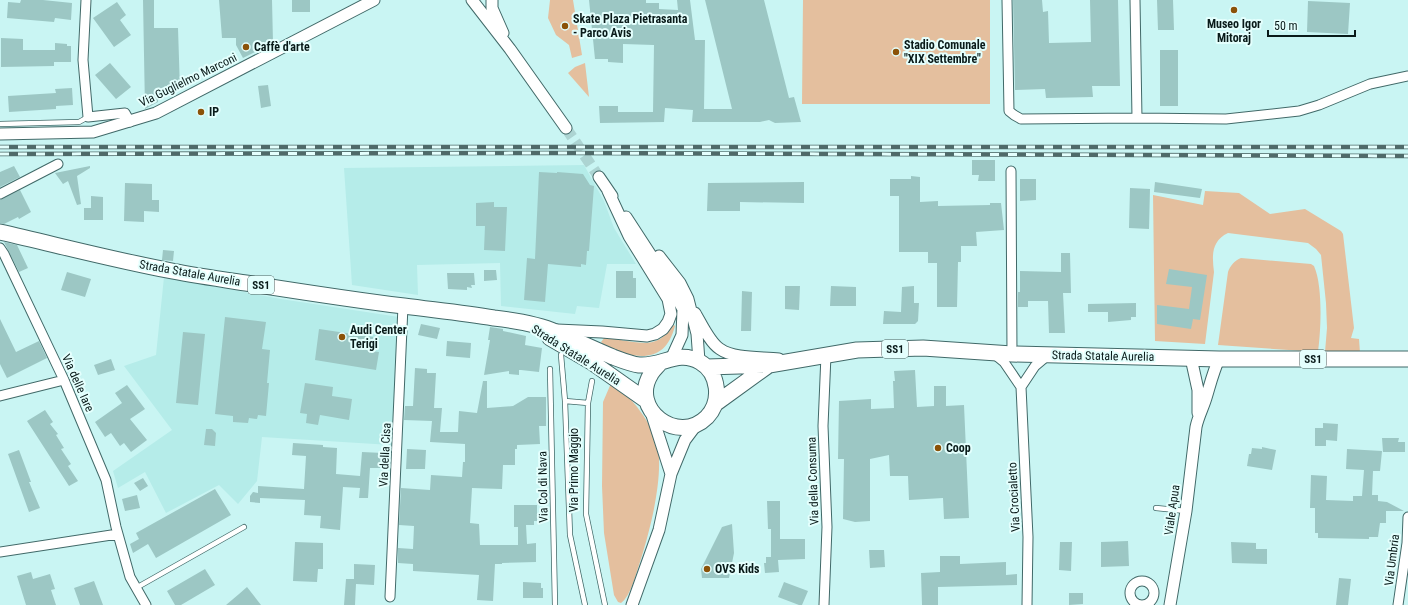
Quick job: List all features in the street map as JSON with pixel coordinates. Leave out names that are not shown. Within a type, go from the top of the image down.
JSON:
[{"type":"main road","name":"Strada Statale Aurelia","points":[[0,232],[173,272],[497,318],[553,330],[595,350],[639,365],[666,360]]},
{"type":"main road","name":"Strada Statale Aurelia","points":[[525,324],[593,363],[649,406]]},
{"type":"main road","name":"Strada Statale Aurelia","points":[[703,364],[769,365],[857,350],[923,348],[1012,354],[1219,359],[1408,359]]},
{"type":"main road","points":[[686,356],[703,364],[714,378],[717,391],[715,404],[708,416],[697,424],[680,428],[664,423],[649,406],[646,387],[650,374],[666,360],[686,356]]},
{"type":"main road","name":"Strada Statale Aurelia","points":[[715,404],[769,365]]},
{"type":"street","points":[[86,0],[83,60],[88,117],[125,113],[130,122]]},
{"type":"street","name":"Via Guglielmo Marconi","points":[[0,134],[94,132],[156,113],[374,0]]},
{"type":"street","points":[[472,0],[510,49],[566,128]]},
{"type":"street","points":[[492,0],[492,8],[510,49]]},
{"type":"street","points":[[1007,0],[1009,111],[1021,119],[1226,119],[1299,111],[1319,105],[1370,84],[1408,76]]},
{"type":"street","points":[[1134,0],[1137,118]]},
{"type":"street","points":[[0,194],[58,164]]},
{"type":"street","points":[[1011,171],[1012,354]]},
{"type":"street","points":[[599,177],[639,236],[683,309],[682,335],[666,360]]},
{"type":"street","points":[[553,330],[647,336],[655,334],[663,329],[668,322],[671,314],[668,299],[629,236],[608,191]]},
{"type":"street","points":[[639,236],[660,258],[680,283],[688,299],[703,364]]},
{"type":"street","name":"Via delle Iare","points":[[2,251],[64,380],[106,480],[118,534],[130,577],[146,605]]},
{"type":"street","name":"Strada Statale Aurelia","points":[[688,299],[702,326],[719,349],[737,356],[799,360]]},
{"type":"street","name":"Via della Cisa","points":[[390,599],[404,306]]},
{"type":"street","points":[[991,352],[1004,362],[1021,387],[1035,366],[1048,354]]},
{"type":"street","name":"Via della Consuma","points":[[824,605],[827,527],[823,426],[826,355]]},
{"type":"street","name":"Viale Apua","points":[[1170,605],[1186,511],[1198,418],[1198,390],[1191,358]]},
{"type":"street","name":"Viale Apua","points":[[1198,418],[1219,359]]},
{"type":"street","points":[[0,396],[64,380]]},
{"type":"street","name":"Via Crocialetto","points":[[1021,387],[1028,537],[1027,605]]},
{"type":"street","points":[[649,406],[671,474]]},
{"type":"street","points":[[632,605],[659,530],[671,474],[685,440],[697,424]]},
{"type":"street","name":"Via Umbria","points":[[1398,605],[1407,546],[1408,517]]},
{"type":"street","points":[[0,552],[118,534]]},
{"type":"lane","points":[[0,124],[79,122],[88,117]]},
{"type":"lane","points":[[561,355],[565,400],[570,534],[586,605]]},
{"type":"lane","name":"Via Col di Nava","points":[[550,369],[555,605]]},
{"type":"lane","name":"Via Primo Maggio","points":[[592,381],[588,403],[586,514],[604,605]]},
{"type":"lane","points":[[565,400],[588,403]]},
{"type":"lane","points":[[1156,508],[1186,511]]},
{"type":"lane","points":[[136,588],[244,528]]},
{"type":"shaded area","name":"Skate Plaza Pietrasanta - Parco Avis","points":[[550,0],[573,0],[582,55],[572,58],[569,45],[556,35],[548,18]]},
{"type":"shaded area","name":"Stadio Comunale \"XIX Settembre\"","points":[[803,0],[990,0],[990,104],[802,104]]},
{"type":"shaded area","points":[[585,63],[589,97],[568,73],[575,67]]},
{"type":"shaded area","points":[[584,165],[604,201],[614,228],[636,264],[607,264],[599,308],[577,306],[575,314],[501,306],[500,263],[417,265],[418,295],[352,285],[344,168]]},
{"type":"shaded area","points":[[1205,191],[1239,193],[1270,214],[1305,209],[1341,231],[1343,234],[1354,328],[1351,338],[1359,339],[1360,353],[1325,352],[1327,328],[1326,303],[1321,255],[1316,249],[1308,243],[1228,233],[1218,240],[1214,250],[1214,272],[1205,344],[1155,341],[1153,195],[1203,205]]},
{"type":"shaded area","points":[[1241,258],[1311,264],[1314,266],[1320,296],[1320,332],[1318,352],[1218,345],[1228,272],[1233,264]]},
{"type":"shaded area","points":[[164,277],[281,299],[399,317],[391,445],[262,437],[257,481],[238,504],[219,485],[166,513],[145,472],[118,488],[113,471],[172,430],[124,366],[156,355]]},
{"type":"shaded area","points":[[674,325],[672,335],[668,343],[658,352],[651,355],[635,356],[623,353],[609,348],[601,342],[605,337],[639,343],[653,342],[663,337]]},
{"type":"shaded area","points":[[612,381],[634,403],[646,420],[658,448],[659,461],[659,475],[655,505],[648,536],[633,584],[625,600],[621,603],[618,602],[614,595],[604,533],[602,486],[603,402]]},
{"type":"building","points":[[21,0],[43,0],[72,3],[71,20],[55,18],[54,22],[7,18],[8,2],[20,3]]},
{"type":"building","points":[[143,0],[154,0],[154,28],[178,28],[180,90],[158,100],[158,102],[145,109]]},
{"type":"building","points":[[219,0],[272,0],[273,43],[243,58],[236,45],[236,38],[222,38]]},
{"type":"building","points":[[292,0],[310,0],[310,12],[292,12]]},
{"type":"building","points":[[589,0],[646,0],[646,3],[659,3],[659,9],[678,10],[677,0],[690,0],[695,40],[705,40],[704,109],[732,109],[705,0],[764,0],[789,98],[794,97],[801,122],[775,123],[769,120],[760,122],[692,122],[693,110],[665,108],[664,122],[600,123],[599,106],[618,106],[618,112],[653,112],[654,45],[623,44],[623,63],[608,62],[608,59],[595,59]]},
{"type":"building","points":[[1013,0],[1042,0],[1043,12],[1048,11],[1049,43],[1091,42],[1090,0],[1118,0],[1120,86],[1092,86],[1093,97],[1046,98],[1045,89],[1015,90]]},
{"type":"building","points":[[1157,0],[1173,0],[1174,30],[1158,30]]},
{"type":"building","points":[[1308,1],[1350,3],[1348,34],[1307,32]]},
{"type":"building","points":[[117,2],[126,15],[120,20],[131,35],[114,47],[93,18]]},
{"type":"building","points":[[1,38],[23,39],[23,50],[55,50],[55,43],[67,44],[67,46],[71,46],[71,62],[54,62],[54,66],[1,67]]},
{"type":"building","points":[[1160,50],[1178,50],[1178,106],[1160,106]]},
{"type":"building","points":[[110,63],[131,87],[116,99],[95,75]]},
{"type":"building","points":[[268,85],[271,106],[261,108],[258,86]]},
{"type":"building","points":[[72,88],[73,105],[56,106],[56,109],[9,112],[8,96],[56,93],[55,89]]},
{"type":"building","points":[[972,160],[995,160],[995,181],[978,181],[979,175],[972,175]]},
{"type":"building","points":[[14,166],[20,177],[0,187],[0,172]]},
{"type":"building","points":[[90,166],[90,168],[77,176],[81,204],[77,205],[68,181],[63,184],[55,173]]},
{"type":"building","points":[[539,172],[583,174],[590,185],[594,186],[589,251],[587,251],[586,265],[581,264],[581,267],[548,264],[545,302],[524,300],[527,258],[535,259]]},
{"type":"building","points":[[911,176],[920,177],[920,202],[938,201],[938,206],[990,205],[990,203],[1001,203],[1004,230],[976,232],[977,246],[961,246],[961,262],[958,262],[957,307],[937,307],[937,263],[928,263],[928,252],[899,252],[899,196],[890,196],[890,179],[911,179]]},
{"type":"building","points":[[1020,179],[1036,179],[1036,200],[1020,201]]},
{"type":"building","points":[[804,182],[804,203],[740,202],[740,211],[707,211],[708,183]]},
{"type":"building","points":[[1155,182],[1202,189],[1200,198],[1154,192]]},
{"type":"building","points":[[125,183],[152,184],[152,200],[159,200],[159,212],[144,211],[144,222],[124,221]]},
{"type":"building","points":[[1130,188],[1150,189],[1149,229],[1129,228]]},
{"type":"building","points":[[20,190],[31,212],[19,219],[18,217],[4,224],[0,223],[0,200]]},
{"type":"building","points":[[91,196],[103,197],[103,220],[84,220],[84,208],[91,208]]},
{"type":"building","points":[[494,202],[494,207],[507,207],[505,251],[484,250],[485,226],[476,226],[476,203]]},
{"type":"building","points":[[4,242],[17,245],[28,268],[19,272]]},
{"type":"building","points":[[163,250],[174,251],[173,261],[162,260]]},
{"type":"building","points":[[1061,253],[1070,253],[1071,293],[1063,293],[1065,333],[1049,333],[1048,301],[1028,301],[1028,307],[1018,307],[1020,271],[1061,272]]},
{"type":"building","points":[[1169,269],[1207,275],[1200,320],[1193,319],[1191,329],[1157,324],[1157,305],[1189,309],[1192,287],[1166,284]]},
{"type":"building","points":[[484,270],[496,270],[497,280],[484,281]]},
{"type":"building","points":[[616,271],[633,271],[633,278],[636,278],[636,298],[616,298]]},
{"type":"building","points":[[67,272],[91,279],[85,297],[61,290]]},
{"type":"building","points":[[447,273],[474,273],[475,285],[471,285],[472,288],[467,287],[467,290],[448,289]]},
{"type":"building","points":[[785,286],[800,286],[799,310],[785,309]]},
{"type":"building","points":[[831,286],[856,287],[856,306],[830,306]]},
{"type":"building","points":[[914,286],[914,303],[919,303],[918,321],[915,324],[883,324],[884,311],[901,312],[902,287]]},
{"type":"building","points":[[742,291],[752,292],[751,331],[741,331]]},
{"type":"building","points":[[1136,303],[1136,317],[1131,317],[1131,320],[1108,322],[1108,312],[1088,312],[1088,304]]},
{"type":"building","points":[[225,317],[266,322],[262,349],[270,350],[266,416],[258,415],[257,419],[249,418],[248,423],[233,422],[233,416],[215,414]]},
{"type":"building","points":[[0,319],[16,352],[39,341],[47,358],[7,378],[0,364]]},
{"type":"building","points":[[421,324],[440,328],[437,339],[418,335]]},
{"type":"building","points":[[490,327],[503,329],[503,331],[526,336],[525,345],[542,348],[539,372],[519,370],[519,375],[509,374],[509,371],[484,375],[490,340],[488,340]]},
{"type":"building","points":[[319,329],[373,337],[371,351],[379,352],[376,370],[315,360]]},
{"type":"building","points":[[183,332],[205,334],[198,405],[176,403]]},
{"type":"building","points":[[447,341],[471,343],[470,358],[446,356]]},
{"type":"building","points":[[111,359],[115,370],[98,375],[94,365]]},
{"type":"building","points":[[415,368],[427,369],[427,373],[436,373],[434,408],[442,408],[440,432],[458,432],[459,411],[477,413],[483,381],[487,381],[487,408],[513,406],[528,397],[546,397],[546,426],[539,426],[540,444],[517,445],[517,449],[515,449],[515,465],[503,465],[502,489],[472,488],[470,523],[479,524],[480,545],[518,545],[518,527],[514,527],[514,505],[537,505],[537,521],[534,521],[534,525],[526,525],[527,544],[536,543],[536,562],[495,564],[493,601],[477,600],[479,575],[413,571],[413,564],[398,563],[398,548],[413,549],[414,526],[399,525],[401,488],[430,490],[431,475],[462,477],[463,462],[465,462],[465,444],[430,442],[432,421],[404,420],[405,406],[413,406]]},
{"type":"building","points":[[915,370],[917,407],[934,406],[934,386],[946,386],[946,406],[964,405],[969,518],[944,519],[943,498],[909,500],[908,476],[890,476],[889,455],[870,459],[870,521],[855,522],[843,519],[844,459],[838,459],[839,401],[871,399],[871,409],[894,408],[894,371]]},
{"type":"building","points":[[305,383],[333,387],[332,396],[352,399],[349,420],[320,415],[318,425],[306,423],[307,414],[300,413]]},
{"type":"building","points":[[127,385],[145,409],[130,419],[147,440],[131,452],[124,443],[120,446],[111,433],[105,437],[95,422],[122,403],[115,393]]},
{"type":"building","points":[[45,410],[53,422],[50,424],[58,434],[56,435],[64,448],[61,449],[71,464],[68,466],[78,481],[69,486],[27,421]]},
{"type":"building","points":[[1323,423],[1338,424],[1337,441],[1326,440],[1326,446],[1315,446],[1315,428],[1323,428]]},
{"type":"building","points":[[206,429],[212,429],[216,433],[215,446],[204,445]]},
{"type":"building","points":[[1382,438],[1399,438],[1398,442],[1405,442],[1405,452],[1383,452]]},
{"type":"building","points":[[293,443],[323,445],[323,447],[337,448],[336,474],[360,476],[362,452],[383,453],[382,468],[370,468],[368,498],[359,498],[360,488],[343,487],[340,530],[320,528],[321,516],[304,515],[305,500],[260,498],[260,503],[250,502],[250,496],[253,492],[258,493],[258,486],[304,489],[306,456],[292,455]]},
{"type":"building","points":[[1262,447],[1276,450],[1272,470],[1247,466],[1249,454],[1251,454],[1252,448],[1262,449]]},
{"type":"building","points":[[407,449],[426,450],[425,469],[406,469]]},
{"type":"building","points":[[1347,449],[1382,451],[1380,471],[1373,471],[1372,495],[1378,495],[1378,501],[1387,502],[1404,511],[1386,511],[1386,523],[1380,523],[1378,537],[1369,537],[1369,539],[1318,538],[1318,533],[1315,533],[1315,508],[1310,508],[1311,475],[1327,476],[1326,500],[1353,501],[1353,496],[1362,496],[1364,470],[1346,469]]},
{"type":"building","points":[[19,450],[31,482],[29,482],[40,508],[29,512],[8,454]]},
{"type":"building","points":[[143,478],[148,486],[140,491],[134,483]]},
{"type":"building","points":[[215,489],[231,515],[156,558],[148,544],[133,553],[130,544],[139,539],[136,533]]},
{"type":"building","points":[[137,495],[140,508],[125,511],[122,499]]},
{"type":"building","points":[[767,501],[780,501],[780,539],[805,539],[805,559],[778,560],[779,572],[765,573],[764,563],[766,563],[766,557],[771,557],[771,529],[768,529]]},
{"type":"building","points":[[732,524],[734,553],[729,578],[702,578],[701,569],[722,527]]},
{"type":"building","points":[[1128,541],[1129,566],[1101,567],[1101,542]]},
{"type":"building","points":[[295,542],[323,543],[323,569],[318,569],[317,582],[293,581]]},
{"type":"building","points":[[1060,542],[1072,542],[1071,571],[1059,570]]},
{"type":"building","points":[[1231,542],[1256,543],[1256,549],[1267,549],[1267,564],[1232,563]]},
{"type":"building","points":[[869,550],[884,550],[885,567],[870,568]]},
{"type":"building","points":[[940,556],[960,556],[960,564],[1006,562],[1006,575],[1017,574],[1017,585],[938,587],[938,605],[922,605],[921,573],[940,572]]},
{"type":"building","points":[[354,564],[375,565],[374,585],[356,584],[355,605],[344,605],[346,579],[354,579]]},
{"type":"building","points":[[205,569],[215,585],[181,605],[175,605],[167,591]]},
{"type":"building","points":[[31,572],[33,579],[50,574],[55,589],[51,590],[56,605],[26,605],[17,576]]},
{"type":"building","points":[[1339,578],[1351,579],[1348,605],[1336,605]]},
{"type":"building","points":[[94,581],[103,605],[80,605],[74,588]]},
{"type":"building","points":[[523,582],[541,583],[541,588],[543,588],[543,598],[523,598]]},
{"type":"building","points":[[784,582],[808,591],[802,605],[778,597]]},
{"type":"building","points":[[247,587],[261,605],[226,605],[239,594]]},
{"type":"building","points":[[1069,593],[1083,593],[1083,604],[1069,605]]},
{"type":"tunnel","points":[[566,128],[599,177]]},
{"type":"railway","points":[[0,147],[1408,147]]},
{"type":"railway","points":[[0,154],[576,153],[1408,156]]},
{"type":"place","name":"Museo Igor Mitoraj","points":[[1234,10]]},
{"type":"place","name":"Skate Plaza Pietrasanta - Parco Avis","points":[[565,26]]},
{"type":"place","name":"Caffè d'arte","points":[[246,47]]},
{"type":"place","name":"Stadio Comunale \"XIX Settembre\"","points":[[896,52]]},
{"type":"place","name":"IP","points":[[201,112]]},
{"type":"place","name":"Audi Center Terigi","points":[[342,337]]},
{"type":"place","name":"Coop","points":[[938,448]]},
{"type":"place","name":"OVS Kids","points":[[707,569]]}]
